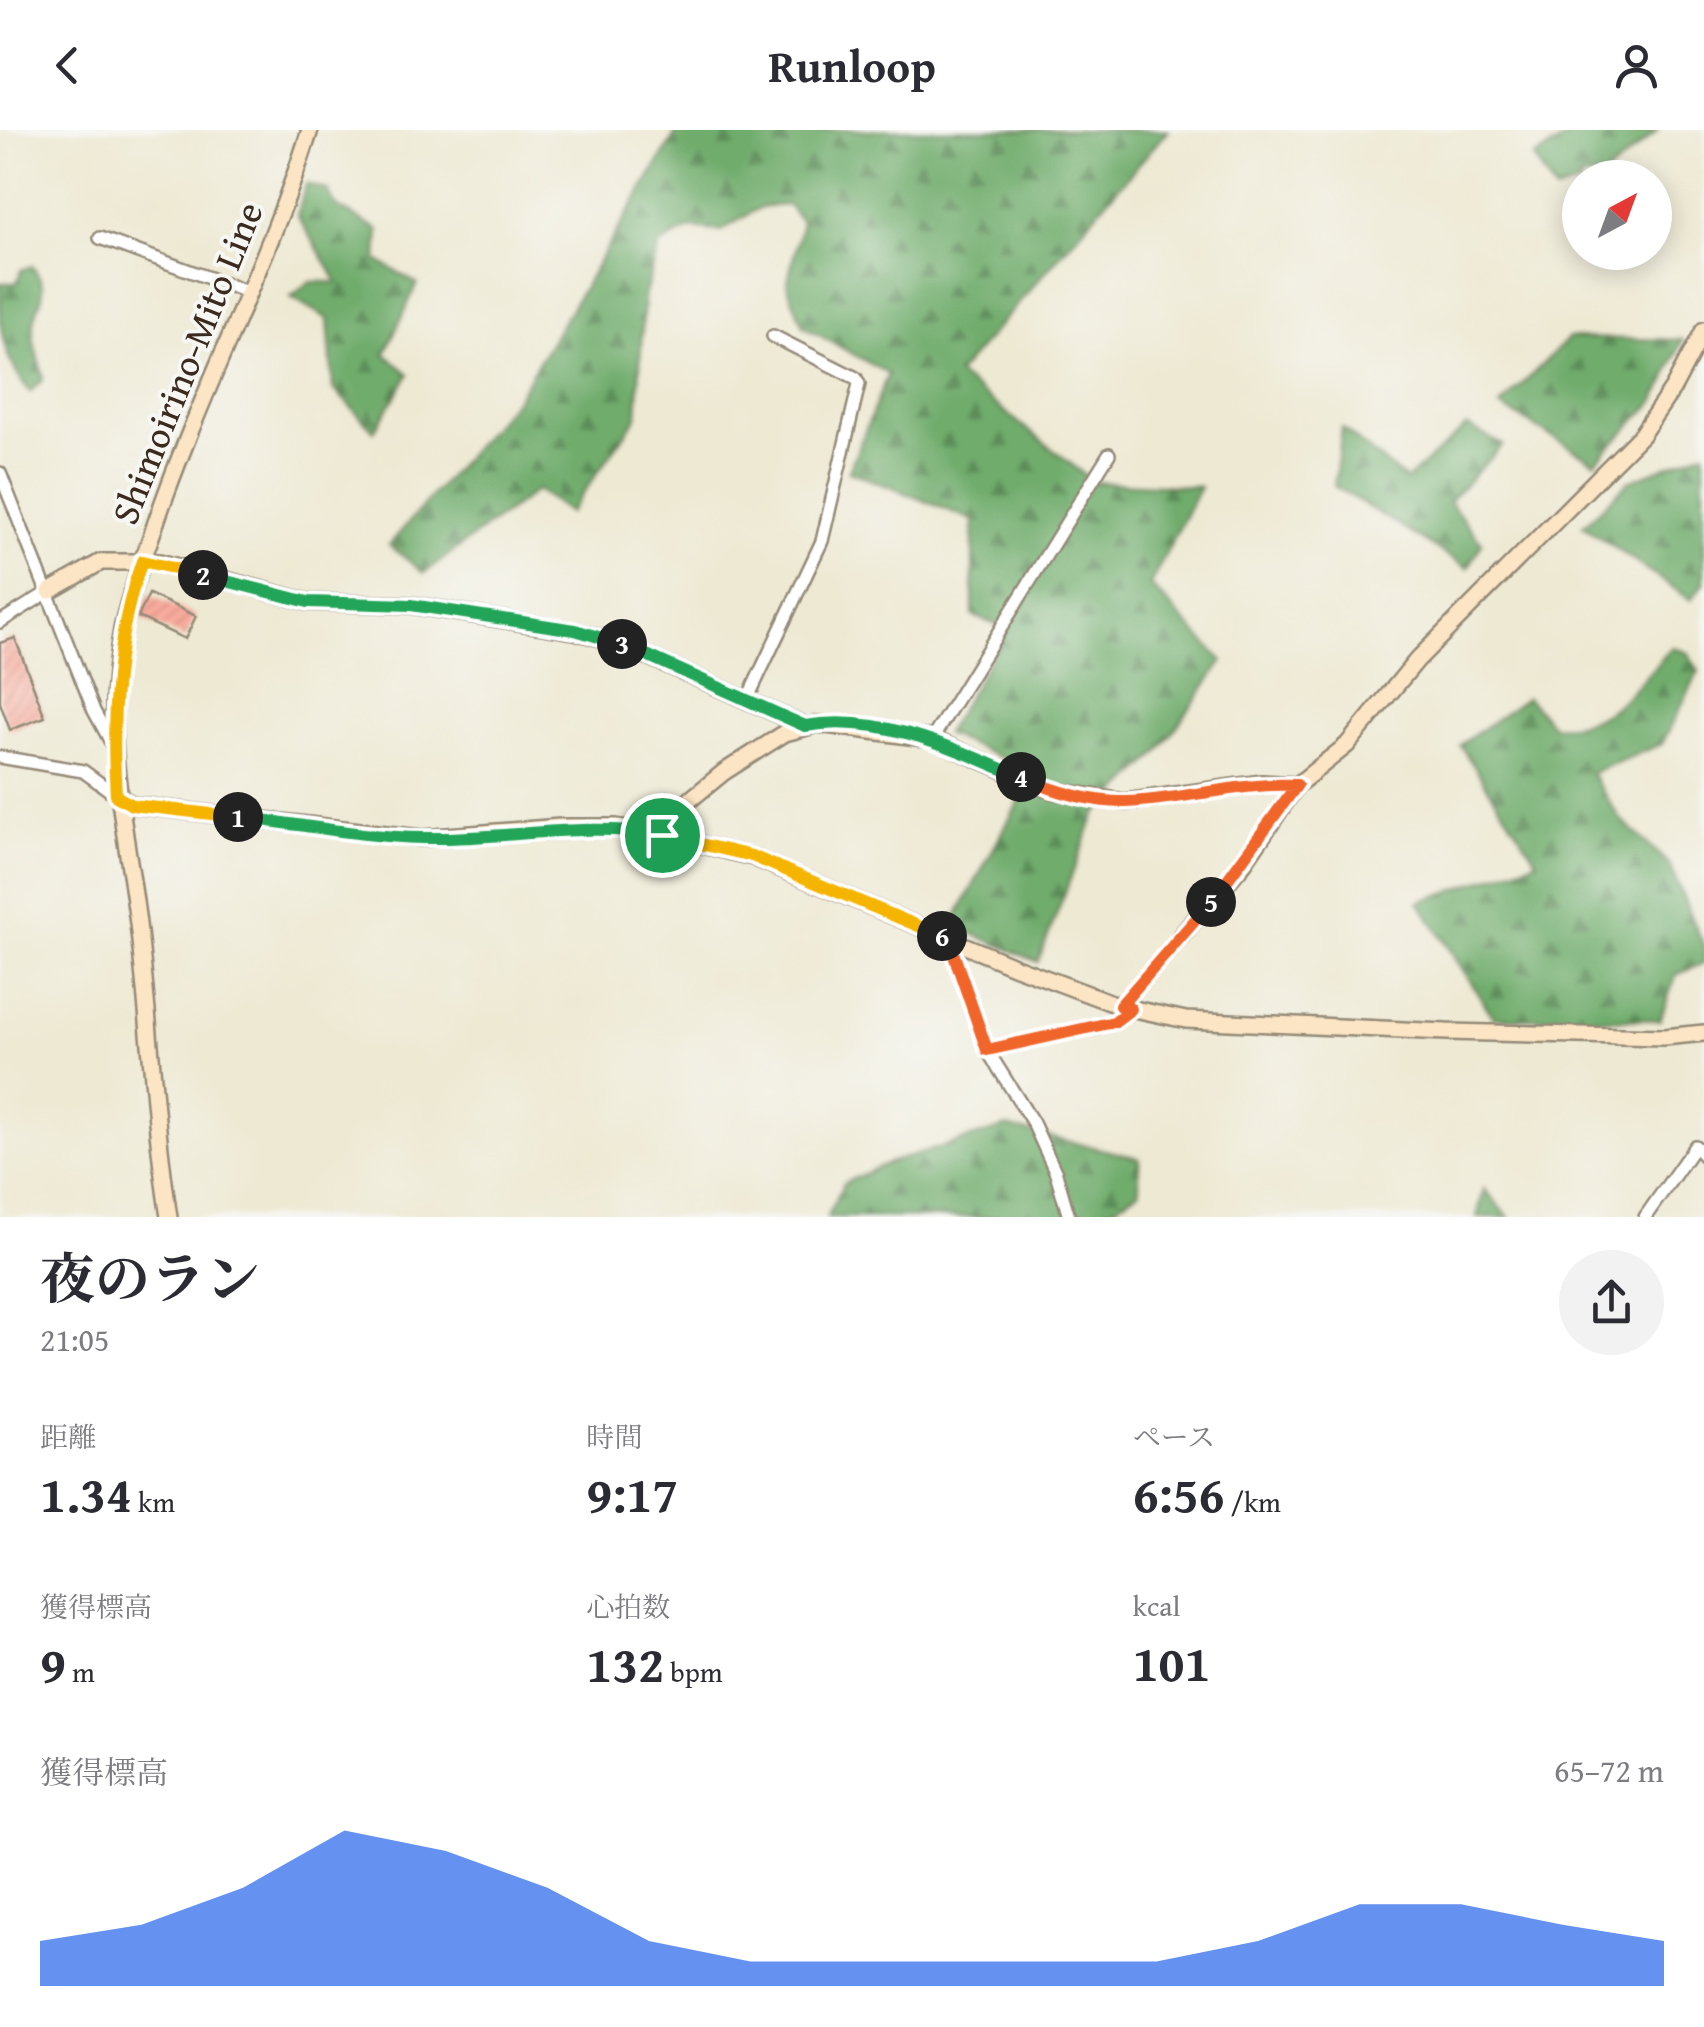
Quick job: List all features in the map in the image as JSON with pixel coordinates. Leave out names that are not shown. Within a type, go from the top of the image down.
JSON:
[{"type":"street","name":"Shimoirino-Mito Line","points":[[169,1217],[137,914],[116,796],[113,746],[123,624],[168,484],[250,293],[310,130]]},
{"type":"street","points":[[100,238],[250,293]]},
{"type":"street","points":[[987,1050],[1114,1022],[1244,862],[1297,785],[1347,745],[1417,660],[1640,435],[1673,388],[1704,330]]},
{"type":"street","points":[[746,702],[822,542],[858,384],[856,378],[772,336]]},
{"type":"street","points":[[932,739],[1109,454]]},
{"type":"street","points":[[0,473],[50,591],[94,711],[113,746]]},
{"type":"street","points":[[0,622],[101,562],[159,562],[308,602],[411,605],[600,636],[805,726],[837,724],[932,739],[1050,790],[1125,802],[1262,783],[1297,785]]},
{"type":"street","points":[[662,835],[681,807],[724,772],[805,726]]},
{"type":"street","points":[[0,758],[82,772],[132,805],[422,838],[560,827],[616,827],[662,835],[752,856],[1126,1007],[1186,1020],[1664,1037],[1704,1033]]},
{"type":"street","points":[[948,938],[987,1050],[1033,1123],[1056,1174],[1069,1217]]},
{"type":"street","points":[[1647,1216],[1700,1151],[1704,1133]]},
{"type":"green space","points":[[678,130],[1168,130],[957,374],[1094,482],[1200,487],[1150,585],[1223,661],[1158,753],[1095,815],[1038,962],[952,925],[1035,772],[945,734],[1008,629],[973,616],[973,520],[849,471],[888,374],[803,326],[787,285],[802,222],[788,205],[761,207],[721,231],[691,228],[659,245],[644,298],[637,417],[569,513],[537,490],[424,573],[389,545],[517,398]]},
{"type":"green space","points":[[1578,130],[1658,130],[1623,160],[1562,160],[1562,190],[1555,192],[1534,158]]},
{"type":"green space","points":[[306,184],[327,190],[336,206],[379,230],[377,260],[417,284],[385,354],[409,374],[374,431],[333,388],[328,319],[291,297],[309,282],[338,282],[297,215]]},
{"type":"green space","points":[[32,266],[43,293],[33,333],[43,380],[30,392],[7,353],[0,316],[0,283],[17,283],[21,270]]},
{"type":"green space","points":[[1569,338],[1683,340],[1656,400],[1595,462],[1500,406]]},
{"type":"green space","points":[[1467,426],[1503,445],[1449,501],[1482,543],[1468,568],[1334,486],[1342,428],[1406,480]]},
{"type":"green space","points":[[1704,451],[1704,583],[1691,600],[1583,526],[1629,481]]},
{"type":"green space","points":[[1673,647],[1688,653],[1699,671],[1662,744],[1591,773],[1620,819],[1669,864],[1704,946],[1704,963],[1676,975],[1660,1020],[1494,1018],[1419,902],[1537,861],[1460,745],[1527,697],[1553,726],[1592,720],[1621,702]]},
{"type":"green space","points":[[1007,1127],[1139,1158],[1139,1191],[1099,1217],[827,1217],[844,1183],[885,1164]]},
{"type":"green space","points":[[1484,1189],[1509,1217],[1477,1217]]},
{"type":"building","points":[[149,594],[196,616],[185,639],[138,617]]},
{"type":"building","points":[[15,638],[45,717],[10,730],[0,703],[0,643]]},
{"type":"route","points":[[142,561],[159,562],[308,602],[411,605],[600,636],[805,726],[837,724],[932,739],[1050,790],[1125,802],[1262,783],[1297,785],[1244,862],[1120,1006],[1131,1009],[1114,1022],[987,1050],[948,938],[752,856],[662,835],[616,827],[560,827],[422,838],[125,802],[116,796],[112,723],[123,624],[142,561]]}]
